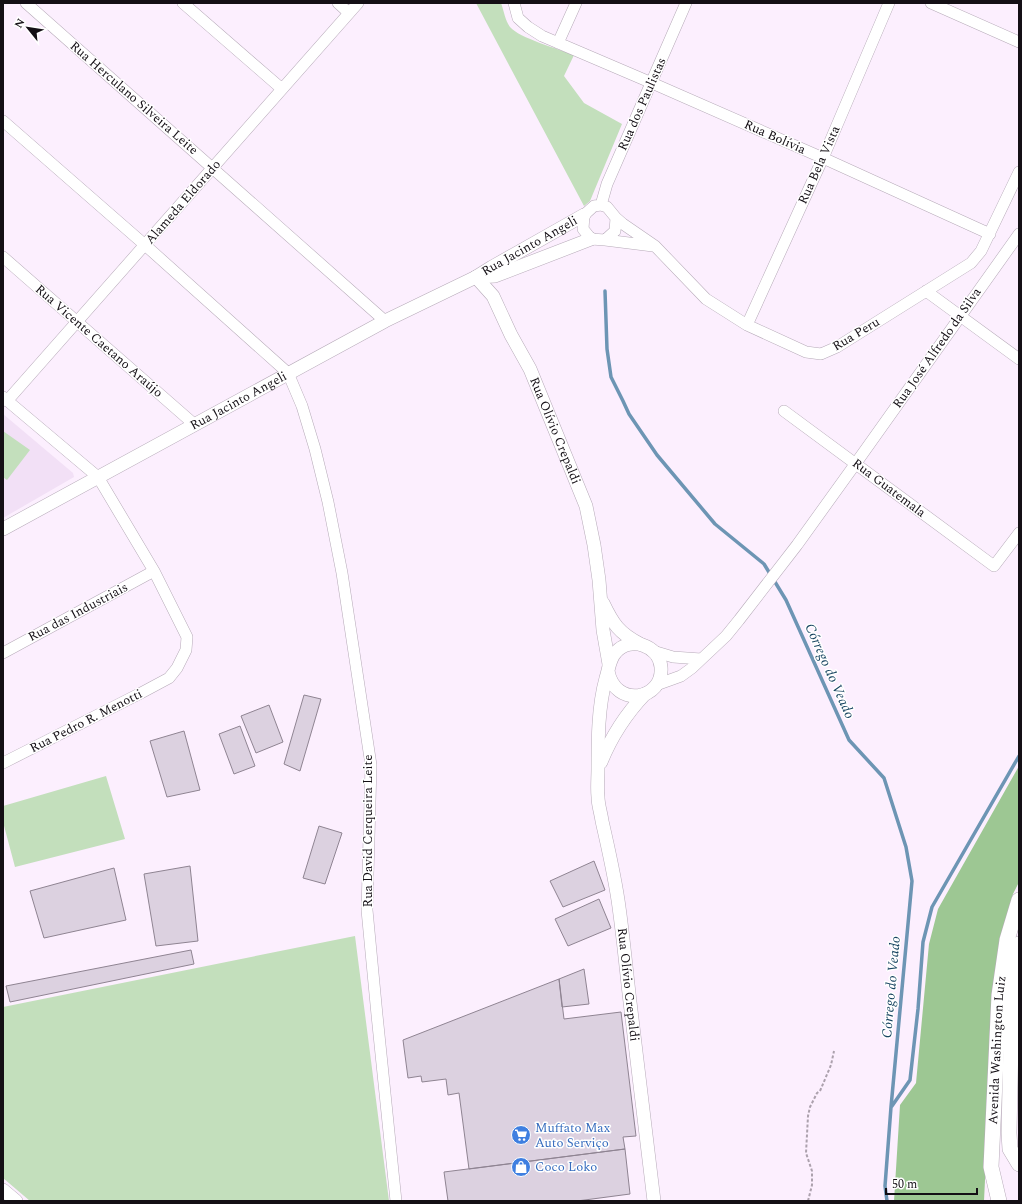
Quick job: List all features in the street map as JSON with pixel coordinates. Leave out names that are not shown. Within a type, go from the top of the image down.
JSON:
[{"type":"main road","name":"Avenida Washington Luiz","points":[[999,1201],[991,1167],[999,995],[1007,940],[1019,900]]},
{"type":"main road","name":"Avenida Washington Luiz","points":[[1019,944],[1012,996],[1009,1133],[1010,1149],[1019,1164]]},
{"type":"main road","points":[[990,1201],[991,1167]]},
{"type":"street","name":"Rua Herculano Silveira Leite","points":[[26,3],[385,321]]},
{"type":"street","points":[[183,3],[282,89]]},
{"type":"street","points":[[338,3],[349,13]]},
{"type":"street","name":"Alameda Eldorado","points":[[5,399],[77,322],[358,3]]},
{"type":"street","name":"Rua Bolívia","points":[[514,3],[518,18],[542,36],[823,158],[990,234]]},
{"type":"street","points":[[558,43],[576,3]]},
{"type":"street","name":"Rua dos Paulistas","points":[[601,205],[607,184],[686,3]]},
{"type":"street","name":"Rua Bela Vista","points":[[747,325],[823,158],[889,3]]},
{"type":"street","points":[[931,3],[1019,42]]},
{"type":"street","points":[[3,121],[145,245],[288,374]]},
{"type":"street","name":"Rua Peru","points":[[616,218],[655,246],[706,299],[747,325],[806,352],[821,354],[837,347],[971,263],[981,251],[990,234],[1019,172]]},
{"type":"street","points":[[605,240],[615,231],[616,218],[608,207],[601,205],[594,206],[584,215],[583,229],[591,239],[655,246]]},
{"type":"street","name":"Rua Jacinto Angeli","points":[[3,529],[385,321],[476,277],[584,215]]},
{"type":"street","name":"Rua José Alfredo da Silva","points":[[656,685],[681,676],[692,668],[726,636],[754,602],[856,463],[1019,234]]},
{"type":"street","name":"Rua Jacinto Angeli","points":[[476,277],[495,276],[591,239]]},
{"type":"street","name":"Rua Vicente Caetano Araújo","points":[[3,257],[195,425]]},
{"type":"street","name":"Rua Olívio Crepaldi","points":[[476,277],[493,296],[530,369],[586,506],[595,552],[603,630],[609,667],[602,693],[598,743],[598,796],[618,899],[654,1201]]},
{"type":"street","points":[[926,291],[1019,360]]},
{"type":"street","name":"Rua David Cerqueira Leite","points":[[288,374],[302,406],[316,449],[328,502],[342,573],[371,765],[367,910],[376,1015],[396,1201]]},
{"type":"street","points":[[5,399],[98,477],[154,571]]},
{"type":"street","name":"Rua Guatemala","points":[[784,411],[994,566],[1019,533]]},
{"type":"street","name":"Rua das Industriais","points":[[3,653],[154,571]]},
{"type":"street","name":"Rua Pedro R. Menotti","points":[[3,763],[141,694],[169,678],[177,668],[186,650],[187,637],[154,571]]},
{"type":"street","name":"Rua Olívio Crepaldi","points":[[600,598],[618,629],[630,639],[640,644]]},
{"type":"street","points":[[629,644],[640,644],[650,648],[653,651],[659,660],[661,667],[660,675],[654,688],[645,694],[633,696],[625,695],[613,686],[610,679],[609,667],[612,657],[616,651],[629,644]]},
{"type":"street","points":[[653,651],[673,657],[701,659]]},
{"type":"street","name":"Rua Olívio Crepaldi","points":[[598,770],[614,732],[632,707],[645,694]]},
{"type":"street","points":[[3,1190],[16,1201]]},
{"type":"path","points":[[808,1201],[812,1185],[812,1171],[806,1153],[808,1116],[810,1107],[817,1093],[820,1091],[831,1065],[834,1051]]},
{"type":"shaded area","points":[[3,414],[73,473],[74,477],[3,518]]},
{"type":"green space","points":[[476,3],[501,3],[508,24],[515,31],[530,39],[574,55],[564,76],[584,103],[622,124],[590,201],[584,206]]},
{"type":"green space","points":[[3,431],[30,450],[7,480],[3,477]]},
{"type":"green space","points":[[1019,766],[1019,882],[1013,894],[1000,943],[994,991],[984,1201],[894,1201],[900,1105],[916,1083],[929,944],[938,909]]},
{"type":"green space","points":[[106,776],[125,839],[15,867],[3,822],[3,806]]},
{"type":"green space","points":[[355,936],[389,1201],[30,1201],[3,1178],[3,1007]]},
{"type":"building","points":[[304,695],[321,699],[300,771],[284,764]]},
{"type":"building","points":[[269,705],[283,742],[256,753],[241,716]]},
{"type":"building","points":[[240,726],[255,766],[234,774],[219,734]]},
{"type":"building","points":[[184,731],[200,790],[167,797],[150,741]]},
{"type":"building","points":[[319,826],[342,833],[325,884],[303,878]]},
{"type":"building","points":[[594,861],[605,890],[563,907],[550,881]]},
{"type":"building","points":[[190,866],[198,941],[156,946],[144,874]]},
{"type":"building","points":[[114,868],[126,920],[44,938],[30,891]]},
{"type":"building","points":[[599,899],[611,928],[568,946],[555,919]]},
{"type":"building","points":[[191,950],[194,964],[10,1002],[6,986]]},
{"type":"building","points":[[584,969],[589,1004],[562,1007],[559,979]]},
{"type":"building","points":[[559,979],[564,1019],[621,1012],[636,1136],[623,1137],[625,1149],[469,1169],[459,1093],[448,1095],[446,1079],[422,1082],[421,1076],[408,1078],[403,1040]]},
{"type":"building","points":[[625,1149],[630,1194],[577,1201],[448,1201],[444,1172]]},
{"type":"waterway","name":"Córrego do Veado","points":[[605,291],[607,349],[611,377],[629,414],[657,455],[715,524],[764,564],[786,600],[849,740],[884,778],[906,847],[912,881],[891,1107],[885,1186],[887,1201]]},
{"type":"waterway","name":"Córrego do Veado","points":[[892,1106],[910,1080],[918,1009],[923,942],[932,907],[1019,756]]},
{"type":"place","name":"Muffato Max Auto Serviço","points":[[521,1135]]},
{"type":"place","name":"Coco Loko","points":[[521,1167]]}]
